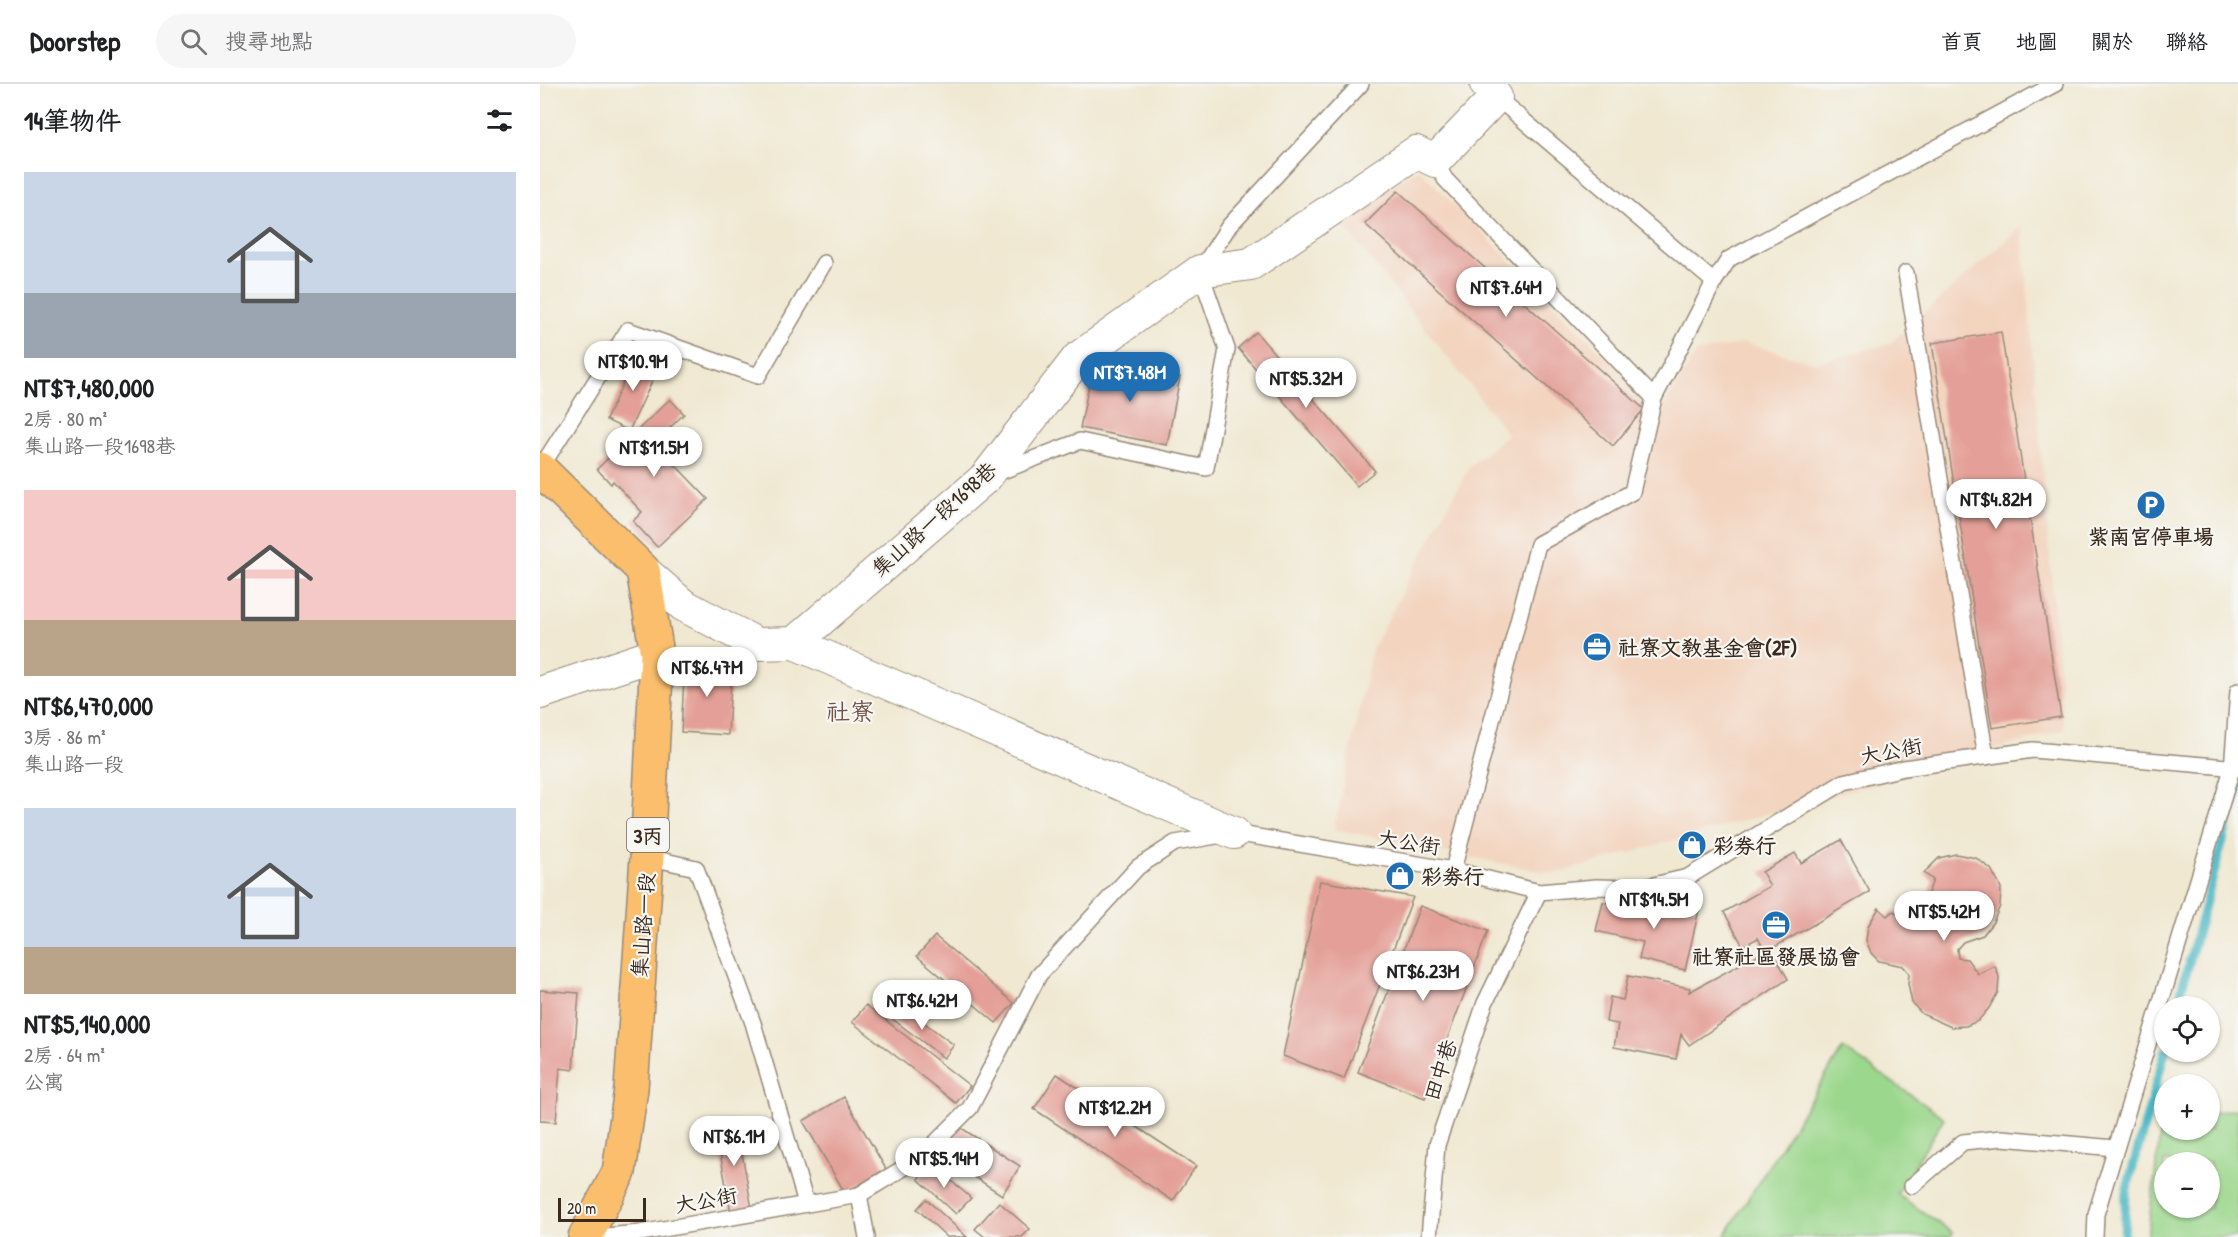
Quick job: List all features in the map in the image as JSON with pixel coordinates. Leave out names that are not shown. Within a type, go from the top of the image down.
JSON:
[{"type":"main road","points":[[540,469],[643,570]]},
{"type":"main road","name":"集山路一段","points":[[585,1237],[619,1172],[632,1089],[657,654],[643,570]]},
{"type":"street","points":[[1200,272],[1251,264],[1416,152],[1435,161],[1491,91]]},
{"type":"street","name":"集山路一段1698巷","points":[[794,643],[986,477],[1078,358],[1200,272]]},
{"type":"street","points":[[643,570],[683,605],[757,644],[794,643],[1234,833]]},
{"type":"street","points":[[540,693],[657,654]]},
{"type":"lane","points":[[986,477],[1080,441],[1206,468],[1227,349],[1200,272],[1229,226],[1361,84]]},
{"type":"lane","points":[[1453,870],[1538,544],[1632,492],[1654,398],[1714,282],[1729,260],[2055,84]]},
{"type":"lane","points":[[1491,91],[1714,282]]},
{"type":"lane","points":[[1435,161],[1445,179],[1654,398]]},
{"type":"lane","points":[[540,469],[628,330],[758,376],[824,263]]},
{"type":"lane","points":[[1906,273],[1986,757]]},
{"type":"lane","points":[[2095,1237],[2096,1214],[2115,1148],[2235,769],[2238,691]]},
{"type":"lane","name":"大公街","points":[[595,1237],[640,1233],[859,1195],[920,1158],[970,1108],[1039,975],[1138,867],[1175,843],[1234,833],[1453,870],[1539,892],[1596,887],[1641,888],[1688,877],[1844,782],[1904,768],[2033,750],[2235,769]]},
{"type":"lane","points":[[647,857],[696,868],[753,1023],[806,1203]]},
{"type":"lane","name":"田中巷","points":[[1429,1237],[1437,1145],[1485,1003],[1539,892]]},
{"type":"lane","points":[[1912,1186],[1963,1142],[2002,1138],[2115,1148]]},
{"type":"lane","points":[[859,1195],[867,1237]]},
{"type":"shaded area","points":[[1419,169],[1660,412],[1696,353],[1744,343],[1816,363],[1889,344],[2022,226],[2064,730],[1554,874],[1334,829],[1372,649],[1469,467],[1508,434],[1338,218]]},
{"type":"green space","points":[[1843,1048],[1944,1118],[1897,1194],[1953,1233],[1950,1237],[1724,1237]]},
{"type":"green space","points":[[2238,1109],[2238,1237],[2147,1237],[2154,1182],[2154,1218],[2220,1218],[2220,1152],[2158,1152],[2159,1140],[2220,1140],[2220,1112]]},
{"type":"building","points":[[1398,191],[1644,409],[1613,446],[1365,224]]},
{"type":"building","points":[[1256,332],[1375,471],[1357,486],[1238,348]]},
{"type":"building","points":[[2001,332],[2061,717],[1992,728],[1932,343]]},
{"type":"building","points":[[637,353],[660,364],[629,431],[606,420]]},
{"type":"building","points":[[1094,360],[1180,377],[1167,445],[1080,428]]},
{"type":"building","points":[[670,399],[684,414],[654,443],[708,499],[657,547],[633,521],[642,512],[613,481],[611,484],[597,469]]},
{"type":"building","points":[[685,661],[732,663],[728,735],[681,732]]},
{"type":"building","points":[[1841,840],[1870,892],[1771,949],[1788,979],[1689,1045],[1681,1034],[1676,1059],[1614,1047],[1618,1024],[1606,1022],[1610,997],[1623,1000],[1628,976],[1690,988],[1689,992],[1765,951],[1758,938],[1743,946],[1724,912],[1770,886],[1762,872],[1795,853],[1801,863]]},
{"type":"building","points":[[1956,854],[1976,858],[1991,869],[2001,888],[2000,906],[1993,922],[1983,935],[1963,942],[1957,949],[1958,958],[1967,959],[1978,974],[1995,966],[1999,977],[1998,992],[1978,1021],[1966,1026],[1951,1027],[1922,1014],[1912,1003],[1908,984],[1909,973],[1903,966],[1879,961],[1871,953],[1866,940],[1868,926],[1879,908],[1887,916],[1893,911],[1911,919],[1920,914],[1933,880],[1924,873],[1939,858]]},
{"type":"building","points":[[1320,881],[1413,897],[1344,1079],[1283,1056]]},
{"type":"building","points":[[1654,899],[1699,910],[1685,970],[1639,959],[1643,942],[1596,931],[1603,902],[1650,913]]},
{"type":"building","points":[[1420,906],[1488,931],[1425,1098],[1358,1072]]},
{"type":"building","points":[[935,936],[1014,1003],[996,1023],[917,956]]},
{"type":"building","points":[[540,990],[579,993],[573,1070],[560,1068],[556,1122],[540,1121]]},
{"type":"building","points":[[899,1004],[954,1045],[944,1058],[890,1017]]},
{"type":"building","points":[[866,1005],[970,1086],[956,1103],[852,1022]]},
{"type":"building","points":[[1057,1074],[1196,1166],[1173,1201],[1034,1109]]},
{"type":"building","points":[[844,1097],[886,1169],[845,1193],[803,1121]]},
{"type":"building","points":[[736,1120],[752,1209],[731,1213],[715,1125]]},
{"type":"building","points":[[949,1120],[1020,1166],[1002,1195],[931,1149]]},
{"type":"building","points":[[932,1164],[971,1198],[956,1214],[918,1179]]},
{"type":"building","points":[[926,1199],[967,1237],[947,1237],[917,1209]]},
{"type":"building","points":[[999,1202],[1030,1229],[1022,1237],[985,1237],[975,1229]]},
{"type":"waterway","points":[[2180,996],[2238,786]]},
{"type":"waterway","points":[[2124,1237],[2126,1192],[2162,1062]]},
{"type":"place","name":"紫南宮停車場","points":[[2151,505]]},
{"type":"place","name":"社寮文教基金會(2F)","points":[[1597,647]]},
{"type":"place","name":"彩券行","points":[[1692,845]]},
{"type":"place","name":"彩劵行","points":[[1400,876]]},
{"type":"place","name":"社寮社區發展協會","points":[[1776,925]]},
{"type":"district","name":"社寮","points":[[850,711]]}]
